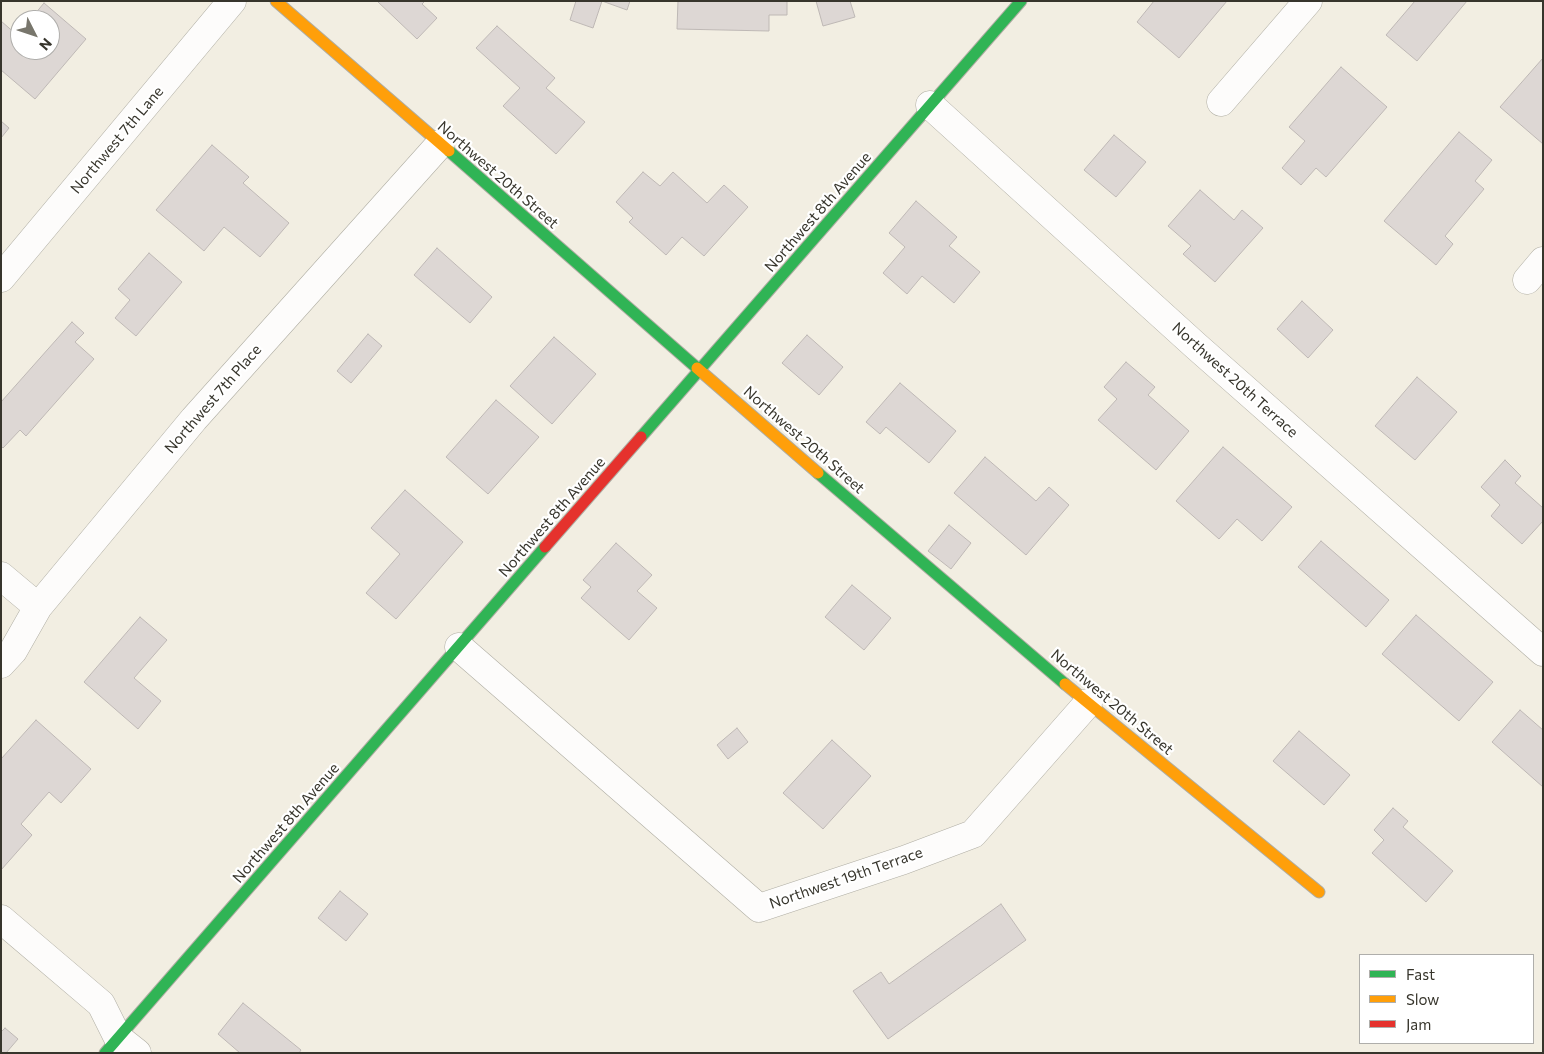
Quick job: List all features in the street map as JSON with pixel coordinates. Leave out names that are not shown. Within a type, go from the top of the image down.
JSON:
[{"type":"street","name":"Northwest 7th Lane","points":[[1,278],[232,1]]},
{"type":"street","name":"Northwest 20th Street","points":[[276,1],[910,552],[1088,703],[1319,892]]},
{"type":"street","name":"Northwest 8th Avenue","points":[[120,1048],[459,647],[1021,1]]},
{"type":"street","points":[[1220,102],[1308,1]]},
{"type":"street","name":"Northwest 20th Terrace","points":[[930,105],[1203,353],[1543,652]]},
{"type":"street","name":"Northwest 7th Place","points":[[1,664],[13,651],[38,607],[194,419],[440,144]]},
{"type":"street","points":[[1,576],[38,607]]},
{"type":"street","name":"Northwest 19th Terrace","points":[[459,647],[759,908],[904,860],[973,834],[1088,703]]},
{"type":"street","points":[[1,919],[101,1004],[120,1048]]},
{"type":"building","points":[[377,1],[425,1],[422,4],[437,18],[417,39]]},
{"type":"building","points":[[576,1],[602,1],[593,28],[570,20]]},
{"type":"building","points":[[602,1],[630,1],[627,10]]},
{"type":"building","points":[[678,1],[787,1],[787,15],[769,15],[769,31],[677,29]]},
{"type":"building","points":[[816,1],[850,1],[855,17],[823,26]]},
{"type":"building","points":[[1154,1],[1227,1],[1179,58],[1137,22]]},
{"type":"building","points":[[1415,1],[1467,1],[1417,61],[1386,35]]},
{"type":"building","points":[[44,3],[52,10],[38,10]]},
{"type":"building","points":[[60,17],[86,39],[35,99],[1,70],[1,21],[10,29],[10,60],[60,60]]},
{"type":"building","points":[[497,26],[555,78],[546,88],[585,122],[556,154],[503,106],[520,88],[476,48]]},
{"type":"building","points":[[1543,58],[1543,144],[1500,107]]},
{"type":"building","points":[[1341,67],[1387,107],[1326,177],[1316,168],[1301,185],[1282,168],[1305,141],[1289,127]]},
{"type":"building","points":[[1,121],[9,128],[1,138]]},
{"type":"building","points":[[1459,132],[1492,160],[1475,181],[1484,189],[1445,236],[1453,244],[1436,265],[1384,221]]},
{"type":"building","points":[[1114,135],[1146,162],[1116,197],[1084,170]]},
{"type":"building","points":[[212,145],[249,177],[243,183],[289,223],[260,257],[224,227],[204,251],[156,210]]},
{"type":"building","points":[[643,172],[660,186],[673,172],[707,203],[724,185],[748,207],[704,256],[682,237],[666,255],[629,222],[633,218],[616,202]]},
{"type":"building","points":[[1200,190],[1234,220],[1242,210],[1263,228],[1215,282],[1183,254],[1191,246],[1168,226]]},
{"type":"building","points":[[916,201],[957,237],[949,246],[980,272],[954,303],[922,276],[907,294],[883,273],[905,247],[889,233]]},
{"type":"building","points":[[437,248],[492,297],[470,323],[414,275]]},
{"type":"building","points":[[149,253],[182,282],[136,336],[115,318],[130,300],[118,289]]},
{"type":"building","points":[[1302,301],[1333,330],[1308,358],[1277,329]]},
{"type":"building","points":[[72,322],[84,333],[75,342],[94,359],[26,436],[20,430],[3,448],[1,446],[1,402]]},
{"type":"building","points":[[368,334],[382,346],[351,383],[337,371]]},
{"type":"building","points":[[807,335],[843,367],[819,395],[782,363]]},
{"type":"building","points":[[554,337],[596,374],[552,424],[510,386]]},
{"type":"building","points":[[1126,362],[1155,387],[1148,395],[1189,431],[1156,470],[1098,420],[1117,399],[1104,387]]},
{"type":"building","points":[[1417,377],[1457,412],[1415,460],[1375,426]]},
{"type":"building","points":[[900,383],[956,431],[929,463],[886,427],[880,434],[866,422]]},
{"type":"building","points":[[496,400],[539,437],[488,494],[446,457]]},
{"type":"building","points":[[1223,447],[1292,507],[1262,541],[1237,519],[1219,539],[1176,501]]},
{"type":"building","points":[[985,457],[1036,501],[1049,487],[1069,505],[1026,555],[954,493]]},
{"type":"building","points":[[1505,460],[1521,476],[1515,483],[1543,508],[1543,521],[1522,544],[1491,516],[1500,505],[1481,487]]},
{"type":"building","points":[[405,490],[463,542],[396,619],[366,593],[400,554],[371,528]]},
{"type":"building","points":[[949,525],[971,543],[951,569],[928,551]]},
{"type":"building","points":[[1321,541],[1389,600],[1366,627],[1298,567]]},
{"type":"building","points":[[616,543],[652,575],[637,591],[657,608],[629,640],[581,598],[591,587],[583,580]]},
{"type":"building","points":[[852,585],[891,618],[864,650],[825,617]]},
{"type":"building","points":[[1416,615],[1493,682],[1459,721],[1382,654]]},
{"type":"building","points":[[140,617],[167,640],[134,678],[161,701],[138,729],[84,682]]},
{"type":"building","points":[[1520,710],[1543,730],[1543,787],[1492,742]]},
{"type":"building","points":[[36,720],[91,769],[61,803],[49,792],[21,824],[32,835],[1,870],[1,759]]},
{"type":"building","points":[[737,728],[748,742],[728,759],[717,745]]},
{"type":"building","points":[[1299,731],[1350,775],[1324,805],[1273,761]]},
{"type":"building","points":[[832,740],[871,776],[823,829],[783,793]]},
{"type":"building","points":[[1393,808],[1408,821],[1403,827],[1453,871],[1426,902],[1372,853],[1384,840],[1374,830]]},
{"type":"building","points":[[340,891],[368,914],[346,941],[318,918]]},
{"type":"building","points":[[1001,904],[1026,940],[888,1039],[853,991],[881,972],[889,984]]},
{"type":"building","points":[[243,1003],[301,1050],[299,1053],[240,1053],[218,1034]]},
{"type":"building","points":[[5,1028],[18,1039],[6,1053],[1,1053],[1,1032]]},
{"type":"traffic: fast","points":[[641,437],[1021,1]]},
{"type":"traffic: fast","points":[[449,151],[697,368]]},
{"type":"traffic: fast","points":[[818,473],[1065,684]]},
{"type":"traffic: fast","points":[[105,1053],[545,547]]},
{"type":"traffic: slow","points":[[276,1],[449,151]]},
{"type":"traffic: slow","points":[[697,368],[818,473]]},
{"type":"traffic: slow","points":[[1065,684],[1319,892]]},
{"type":"traffic: jam","points":[[545,547],[641,437]]}]
